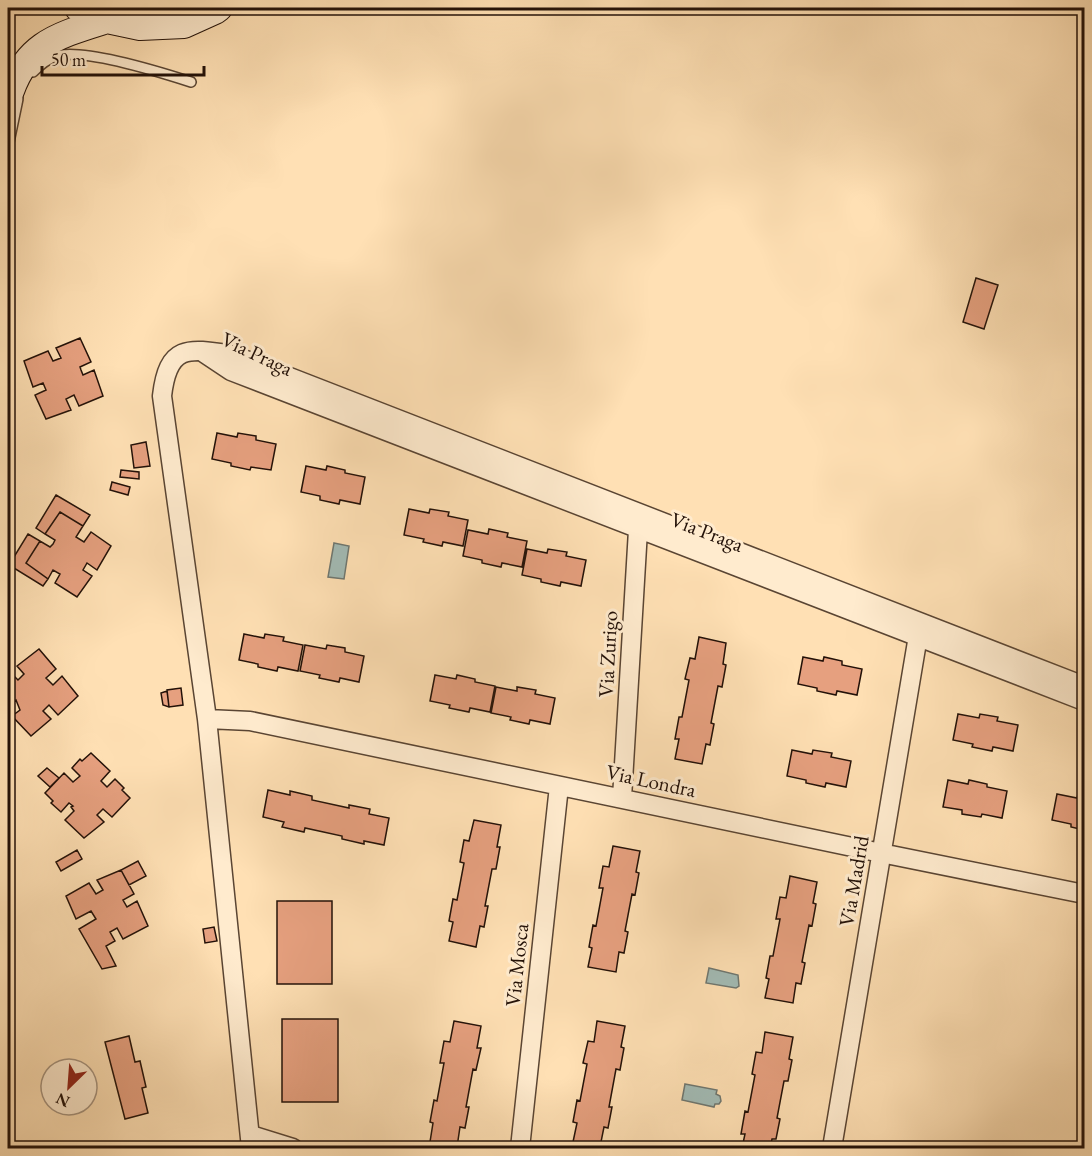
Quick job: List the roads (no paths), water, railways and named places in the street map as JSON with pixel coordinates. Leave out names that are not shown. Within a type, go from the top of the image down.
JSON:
[{"type":"main road","points":[[78,8],[107,20],[140,27],[184,25],[219,8]]},
{"type":"main road","points":[[8,100],[13,82],[30,56],[61,34],[107,20]]},
{"type":"street","name":"Via Praga","points":[[207,719],[162,396],[164,374],[175,357],[197,349],[231,371],[640,522],[920,629],[1084,686]]},
{"type":"street","name":"Via Zurigo","points":[[622,798],[640,522]]},
{"type":"street","name":"Via Praga","points":[[920,629],[1084,701]]},
{"type":"street","name":"Via Madrid","points":[[832,1149],[920,629]]},
{"type":"street","name":"Via Londra","points":[[207,719],[250,721],[1084,894]]},
{"type":"street","points":[[207,719],[251,1142],[292,1149]]},
{"type":"street","name":"Via Mosca","points":[[520,1149],[559,786]]},
{"type":"lane","points":[[8,147],[21,86],[39,65],[56,56],[79,56],[147,68],[191,82]]},
{"type":"water","points":[[334,543],[349,546],[344,579],[328,577]]},
{"type":"water","points":[[709,968],[738,975],[739,986],[736,988],[706,983]]},
{"type":"water","points":[[685,1084],[717,1090],[716,1094],[720,1096],[721,1101],[714,1107],[682,1100]]}]
